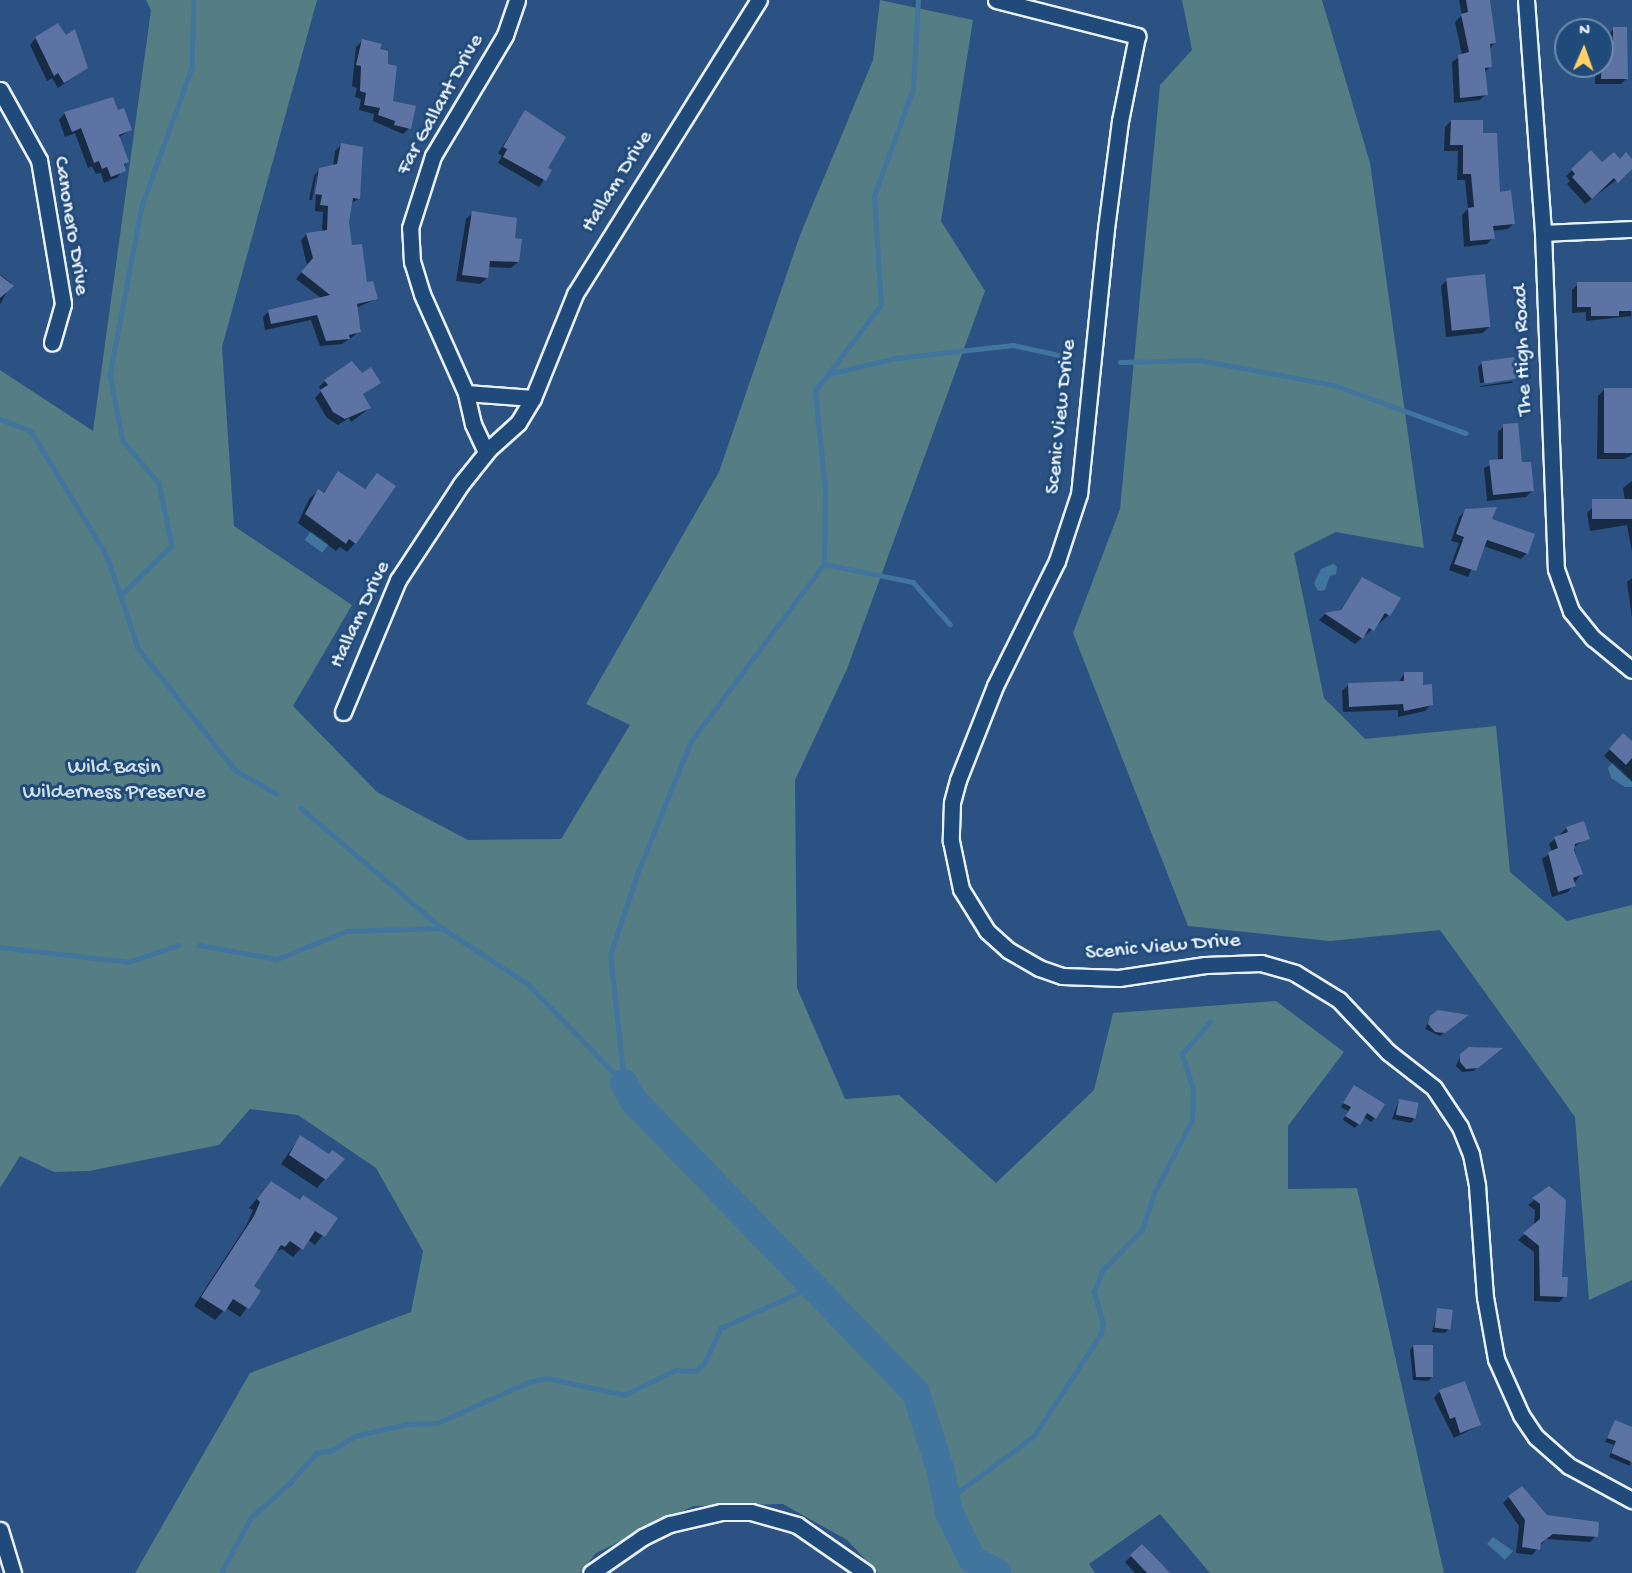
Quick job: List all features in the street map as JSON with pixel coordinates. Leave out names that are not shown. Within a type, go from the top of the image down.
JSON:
[{"type":"street","name":"Far Gallant Drive","points":[[466,393],[412,262],[410,228],[434,156],[505,35],[517,0]]},
{"type":"street","name":"Hallam Drive","points":[[343,712],[398,580],[486,452],[518,423],[533,398],[575,294],[759,0]]},
{"type":"street","name":"Scenic View Drive","points":[[996,0],[1137,36],[1120,121],[1106,229],[1079,494],[1057,561],[995,686],[958,780],[952,803],[951,841],[961,889],[987,931],[1008,950],[1039,968],[1062,976],[1119,978],[1205,965],[1261,963],[1295,973],[1339,1000],[1388,1052],[1434,1088],[1460,1127],[1471,1154],[1477,1186],[1485,1297],[1496,1359],[1521,1415],[1536,1437],[1569,1466],[1632,1500]]},
{"type":"street","name":"The High Road","points":[[1526,0],[1543,233],[1556,570],[1571,611],[1593,638],[1632,670]]},
{"type":"street","name":"Canonero Drive","points":[[0,90],[39,160],[63,304],[52,342]]},
{"type":"street","points":[[1543,233],[1632,230]]},
{"type":"street","points":[[486,452],[473,424],[466,393],[533,398]]},
{"type":"street","points":[[591,1573],[643,1537],[670,1524],[721,1512],[751,1512],[797,1525],[866,1573]]},
{"type":"street","points":[[0,1530],[13,1573]]},
{"type":"green space","name":"Wild Basin Wilderness Preserve","points":[[146,0],[317,0],[222,347],[234,526],[352,605],[293,706],[377,792],[468,840],[561,839],[630,725],[586,704],[719,472],[800,235],[873,60],[880,0],[973,20],[941,221],[985,291],[847,669],[795,780],[797,988],[845,1099],[899,1095],[996,1183],[1094,1090],[1113,1013],[1276,1001],[1344,1052],[1288,1126],[1288,1189],[1357,1188],[1444,1573],[1210,1573],[1160,1514],[1089,1564],[1095,1573],[878,1573],[847,1540],[783,1504],[693,1506],[596,1553],[580,1573],[135,1573],[250,1373],[411,1312],[423,1251],[376,1168],[298,1115],[250,1109],[219,1145],[89,1171],[54,1172],[20,1156],[0,1188],[0,370],[93,431],[151,10]]},
{"type":"green space","points":[[1182,0],[1322,0],[1370,163],[1424,548],[1336,532],[1294,553],[1324,698],[1365,739],[1496,726],[1510,872],[1567,921],[1632,905],[1632,1280],[1589,1300],[1575,1117],[1440,930],[1330,941],[1188,926],[1073,633],[1120,509],[1160,85],[1192,50]]},
{"type":"water","points":[[311,531],[329,544],[322,553],[305,540]]},
{"type":"water","points":[[1333,564],[1337,567],[1336,574],[1330,576],[1325,590],[1318,591],[1314,583],[1321,569]]},
{"type":"water","points":[[1613,762],[1632,780],[1632,787],[1625,787],[1611,778],[1608,768]]},
{"type":"water","points":[[1493,1537],[1513,1551],[1505,1560],[1487,1544]]},
{"type":"building","points":[[1466,0],[1490,0],[1496,43],[1490,44],[1492,67],[1485,68],[1488,95],[1460,98],[1458,55],[1469,52],[1461,14],[1468,12]]},
{"type":"building","points":[[58,23],[66,35],[75,29],[88,68],[64,83],[58,73],[54,76],[35,37]]},
{"type":"building","points":[[1614,27],[1627,27],[1628,79],[1601,79],[1614,78]]},
{"type":"building","points":[[362,39],[382,44],[380,49],[388,51],[388,64],[397,66],[393,101],[416,106],[411,129],[394,125],[395,121],[378,115],[380,108],[364,105],[366,93],[360,91],[361,66],[356,65]]},
{"type":"building","points":[[113,97],[118,110],[124,108],[132,130],[119,135],[129,162],[124,164],[126,171],[111,177],[107,167],[102,169],[99,161],[94,163],[81,128],[72,132],[64,112]]},
{"type":"building","points":[[525,110],[566,137],[548,168],[552,170],[546,181],[503,157],[507,149],[503,147]]},
{"type":"building","points":[[1451,120],[1483,120],[1483,133],[1497,133],[1500,192],[1511,190],[1515,224],[1493,226],[1495,239],[1470,241],[1468,208],[1474,207],[1471,174],[1463,174],[1463,145],[1450,145]]},
{"type":"building","points":[[341,143],[363,147],[360,199],[353,198],[349,222],[352,245],[362,244],[367,282],[373,281],[378,299],[357,304],[361,332],[349,335],[350,339],[326,341],[317,315],[271,324],[268,310],[330,295],[301,272],[313,258],[306,233],[327,230],[328,206],[320,205],[322,195],[315,194],[319,168],[337,164]]},
{"type":"building","points":[[1591,150],[1602,162],[1614,152],[1620,159],[1626,152],[1632,159],[1632,169],[1618,183],[1614,178],[1592,199],[1572,177],[1575,174],[1571,169]]},
{"type":"building","points":[[472,211],[517,218],[515,238],[522,239],[519,262],[490,261],[488,278],[462,275]]},
{"type":"building","points":[[1485,274],[1491,327],[1452,331],[1446,278]]},
{"type":"building","points":[[0,275],[14,286],[0,298]]},
{"type":"building","points":[[1577,282],[1632,282],[1632,311],[1619,311],[1619,316],[1591,316],[1591,307],[1577,307]]},
{"type":"building","points":[[1514,357],[1517,379],[1484,383],[1481,362]]},
{"type":"building","points":[[352,361],[362,373],[371,367],[381,383],[363,394],[371,408],[345,419],[333,412],[320,390],[328,385],[324,380]]},
{"type":"building","points":[[1604,388],[1632,388],[1632,453],[1604,453]]},
{"type":"building","points":[[1518,423],[1522,462],[1531,462],[1534,491],[1493,495],[1489,460],[1503,459],[1503,424]]},
{"type":"building","points":[[338,471],[365,489],[377,473],[396,486],[356,544],[349,539],[346,544],[305,514],[318,489],[324,493]]},
{"type":"building","points":[[1592,499],[1632,499],[1632,519],[1592,519]]},
{"type":"building","points":[[1497,507],[1492,519],[1535,534],[1528,554],[1487,540],[1476,571],[1454,564],[1464,537],[1456,534],[1465,509]]},
{"type":"building","points":[[1362,577],[1401,598],[1390,616],[1385,613],[1374,631],[1369,628],[1363,639],[1324,613],[1341,610]]},
{"type":"building","points":[[1404,672],[1423,672],[1423,685],[1432,684],[1433,705],[1404,711],[1403,704],[1349,707],[1348,683],[1404,681]]},
{"type":"building","points":[[1623,733],[1632,741],[1632,758],[1626,765],[1609,749]]},
{"type":"building","points":[[1584,821],[1590,839],[1575,844],[1574,850],[1583,874],[1573,878],[1576,886],[1558,892],[1548,852],[1558,848],[1554,837],[1568,832],[1566,827]]},
{"type":"building","points":[[1438,1010],[1469,1015],[1445,1033],[1435,1032],[1428,1024],[1430,1016]]},
{"type":"building","points":[[1469,1047],[1503,1048],[1478,1068],[1466,1069],[1460,1062],[1460,1054]]},
{"type":"building","points":[[1354,1085],[1385,1104],[1376,1119],[1367,1113],[1360,1125],[1345,1116],[1351,1107],[1343,1103]]},
{"type":"building","points":[[1399,1099],[1419,1103],[1416,1119],[1396,1115]]},
{"type":"building","points":[[300,1135],[329,1154],[332,1150],[345,1159],[326,1180],[289,1155]]},
{"type":"building","points":[[271,1181],[300,1200],[303,1195],[338,1218],[325,1237],[315,1231],[303,1250],[290,1241],[285,1247],[281,1245],[254,1286],[261,1291],[249,1309],[233,1299],[225,1312],[201,1297],[254,1216],[260,1202],[257,1199]]},
{"type":"building","points":[[1549,1186],[1566,1200],[1562,1277],[1568,1277],[1567,1297],[1540,1296],[1539,1246],[1523,1233],[1540,1219],[1540,1204],[1532,1198]]},
{"type":"building","points":[[1437,1308],[1453,1310],[1450,1330],[1435,1328]]},
{"type":"building","points":[[1413,1345],[1433,1345],[1433,1377],[1416,1377]]},
{"type":"building","points":[[1465,1381],[1481,1425],[1460,1433],[1455,1417],[1450,1419],[1439,1390]]},
{"type":"building","points":[[1615,1420],[1632,1427],[1632,1462],[1611,1453],[1616,1441],[1607,1438]]},
{"type":"building","points":[[1522,1486],[1547,1515],[1599,1522],[1598,1537],[1553,1534],[1541,1543],[1540,1550],[1522,1547],[1525,1520],[1508,1496]]},
{"type":"building","points":[[1142,1544],[1170,1573],[1147,1573],[1130,1555]]},
{"type":"waterway","points":[[194,0],[192,68],[142,206],[110,375],[123,441],[159,483],[172,546],[121,596],[138,648],[235,770],[277,794]]},
{"type":"waterway","points":[[624,1083],[610,955],[638,872],[691,741],[824,564],[825,490],[815,391],[881,305],[874,196],[913,89],[918,0]]},
{"type":"waterway","points":[[828,374],[896,358],[1013,345],[1059,355]]},
{"type":"waterway","points":[[1120,362],[1200,360],[1334,385],[1466,433]]},
{"type":"waterway","points":[[0,419],[31,431],[106,554],[121,596]]},
{"type":"waterway","points":[[824,564],[913,582],[950,624]]},
{"type":"waterway","points":[[301,808],[442,928],[528,984],[624,1083]]},
{"type":"waterway","points":[[199,945],[277,959],[347,931],[442,928]]},
{"type":"waterway","points":[[0,947],[129,962],[178,945]]},
{"type":"waterway","points":[[947,1500],[1034,1436],[1100,1335],[1103,1324],[1094,1292],[1102,1271],[1142,1230],[1154,1193],[1192,1120],[1193,1090],[1182,1054],[1210,1022]]},
{"type":"waterway","points":[[624,1083],[634,1101],[916,1393],[941,1472],[949,1512],[972,1559],[997,1573]]},
{"type":"waterway","points":[[221,1573],[251,1517],[289,1484],[316,1453],[331,1451],[355,1436],[407,1424],[437,1423],[529,1382],[547,1378],[624,1395],[676,1370],[695,1371],[704,1364],[721,1328],[813,1286]]}]
